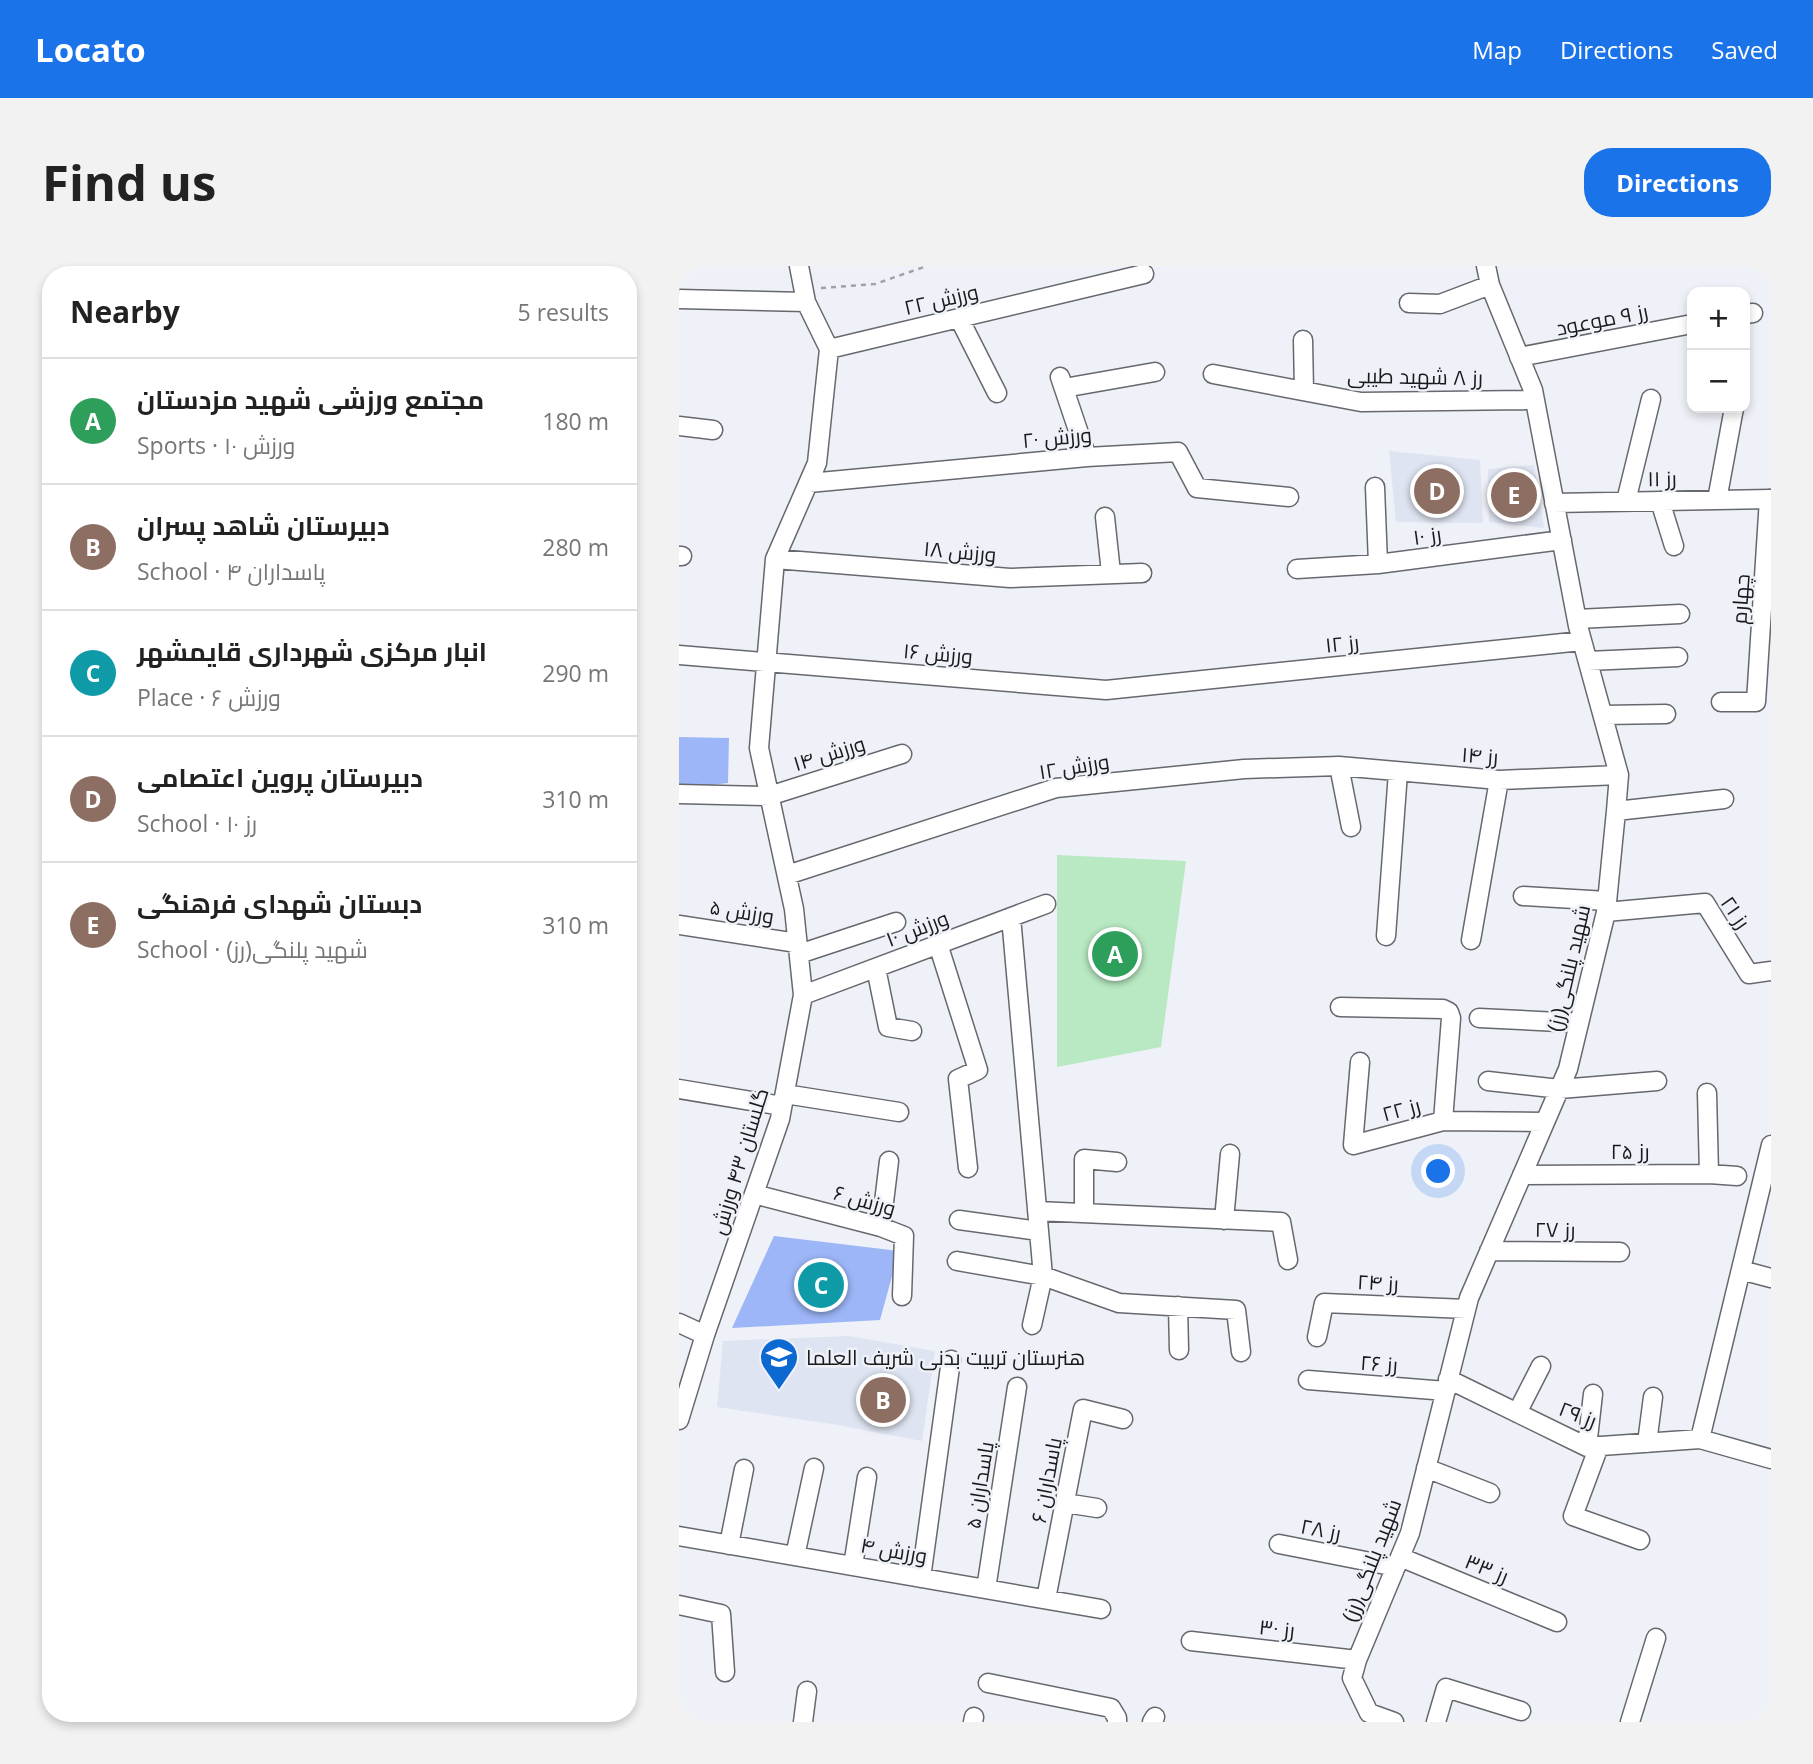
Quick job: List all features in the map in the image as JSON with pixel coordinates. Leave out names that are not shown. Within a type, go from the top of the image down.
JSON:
[{"type":"street","points":[[799,266],[804,296],[829,349]]},
{"type":"street","name":"شهید پلنگی(رز)","points":[[1357,1660],[1410,1533],[1469,1298],[1568,1069],[1607,907],[1616,811],[1619,775],[1577,619],[1532,390],[1490,285],[1486,266]]},
{"type":"street","name":"ورزش ۲۲","points":[[829,349],[1145,274]]},
{"type":"street","points":[[1409,303],[1440,304],[1490,285]]},
{"type":"street","points":[[679,299],[804,296]]},
{"type":"street","points":[[959,318],[997,393]]},
{"type":"street","name":"رز ۹ موعود","points":[[1519,358],[1687,325]]},
{"type":"street","points":[[1303,340],[1304,391]]},
{"type":"street","name":"گلستان ۴۳ ورزش","points":[[679,1420],[705,1335],[780,1119],[803,995],[794,909],[759,748],[775,559],[817,463],[829,349]]},
{"type":"street","points":[[1087,457],[1062,382],[1155,373]]},
{"type":"street","name":"رز ۸ شهید طیبی","points":[[1213,374],[1361,402],[1534,400]]},
{"type":"street","points":[[1626,502],[1651,399]]},
{"type":"street","points":[[1717,500],[1733,413]]},
{"type":"street","points":[[679,426],[713,430]]},
{"type":"street","name":"ورزش ۲۰","points":[[809,483],[1087,457],[1178,452],[1197,488],[1289,497]]},
{"type":"street","points":[[1375,487],[1378,564]]},
{"type":"street","name":"رز ۱۱","points":[[1554,503],[1770,499]]},
{"type":"street","name":"چهارم","points":[[1721,702],[1756,702],[1764,673],[1770,499]]},
{"type":"street","points":[[1660,501],[1674,546]]},
{"type":"street","points":[[1105,517],[1111,573]]},
{"type":"street","name":"رز ۱۰","points":[[1297,569],[1378,564],[1562,540]]},
{"type":"street","name":"ورزش ۱۸","points":[[775,559],[1010,578],[1142,573]]},
{"type":"street","points":[[1577,619],[1680,614]]},
{"type":"street","name":"رز ۱۲","points":[[1105,690],[1582,641]]},
{"type":"street","name":"ورزش ۱۶","points":[[679,655],[1105,690]]},
{"type":"street","points":[[1588,662],[1678,657]]},
{"type":"street","points":[[1602,715],[1666,714]]},
{"type":"street","name":"ورزش ۱۴","points":[[679,794],[769,796],[902,754]]},
{"type":"street","points":[[1339,765],[1351,827]]},
{"type":"street","name":"رز ۱۴","points":[[1339,765],[1499,780],[1619,775]]},
{"type":"street","name":"ورزش ۱۲","points":[[786,875],[1056,788],[1244,769],[1339,765]]},
{"type":"street","points":[[1385,936],[1398,772]]},
{"type":"street","points":[[1471,940],[1499,780]]},
{"type":"street","points":[[1616,811],[1724,799]]},
{"type":"street","points":[[1523,896],[1607,907]]},
{"type":"street","name":"رز ۲۱","points":[[1607,907],[1705,903],[1749,974],[1771,971]]},
{"type":"street","name":"ورزش ۱۰","points":[[803,995],[1046,904]]},
{"type":"street","points":[[1011,917],[1043,1276],[1032,1325]]},
{"type":"street","points":[[798,948],[896,922]]},
{"type":"street","name":"ورزش ۵","points":[[679,925],[798,948]]},
{"type":"street","points":[[938,944],[978,1070],[958,1079],[968,1168]]},
{"type":"street","points":[[876,968],[888,1027],[912,1031]]},
{"type":"street","points":[[1340,1007],[1443,1009],[1449,1012],[1451,1018],[1443,1121]]},
{"type":"street","points":[[1479,1018],[1579,1023]]},
{"type":"street","name":"رز ۲۲","points":[[1360,1062],[1353,1146],[1443,1121],[1545,1122]]},
{"type":"street","points":[[1488,1081],[1560,1089],[1657,1081]]},
{"type":"street","points":[[679,1089],[899,1112]]},
{"type":"street","points":[[1707,1093],[1709,1174]]},
{"type":"street","points":[[1771,1145],[1767,1173],[1700,1439],[1771,1459]]},
{"type":"street","points":[[1224,1220],[1230,1154]]},
{"type":"street","points":[[1084,1213],[1084,1159],[1117,1162]]},
{"type":"street","points":[[881,1227],[888,1161]]},
{"type":"street","name":"رز ۲۵","points":[[1522,1175],[1737,1176]]},
{"type":"street","name":"ورزش ۶","points":[[754,1194],[881,1227],[904,1236],[902,1296]]},
{"type":"street","points":[[1037,1211],[1281,1222],[1288,1260]]},
{"type":"street","points":[[959,1220],[1039,1231]]},
{"type":"street","name":"رز ۲۷","points":[[1489,1251],[1621,1252]]},
{"type":"street","points":[[957,1261],[1043,1276],[1119,1303],[1236,1310],[1241,1352]]},
{"type":"street","points":[[1741,1270],[1771,1278]]},
{"type":"street","name":"رز ۲۴","points":[[1317,1337],[1324,1303],[1466,1309]]},
{"type":"street","points":[[1178,1306],[1179,1350]]},
{"type":"street","points":[[679,1323],[705,1335]]},
{"type":"street","points":[[921,1578],[951,1360]]},
{"type":"street","points":[[1517,1413],[1541,1366]]},
{"type":"street","name":"رز ۲۶","points":[[1308,1380],[1447,1385]]},
{"type":"street","name":"رز ۲۹","points":[[1447,1385],[1593,1446],[1700,1439]]},
{"type":"street","name":"پاسداران ۵","points":[[986,1589],[1017,1387]]},
{"type":"street","points":[[1593,1394],[1593,1446],[1573,1516],[1640,1541]]},
{"type":"street","points":[[1647,1443],[1653,1397]]},
{"type":"street","name":"پاسداران ۶","points":[[1046,1599],[1083,1409],[1123,1419]]},
{"type":"street","points":[[795,1556],[814,1468]]},
{"type":"street","points":[[1426,1468],[1490,1493]]},
{"type":"street","points":[[729,1545],[744,1469]]},
{"type":"street","points":[[853,1566],[867,1477]]},
{"type":"street","points":[[1065,1503],[1097,1508]]},
{"type":"street","name":"ورزش ۴","points":[[679,1536],[1101,1609]]},
{"type":"street","name":"رز ۲۸","points":[[1279,1544],[1398,1562]]},
{"type":"street","name":"رز ۳۳","points":[[1398,1562],[1557,1622]]},
{"type":"street","points":[[679,1605],[721,1615],[725,1672]]},
{"type":"street","points":[[1630,1722],[1656,1638]]},
{"type":"street","name":"رز ۳۰","points":[[1191,1641],[1357,1660]]},
{"type":"street","points":[[1357,1660],[1352,1678],[1370,1713],[1394,1722]]},
{"type":"street","points":[[988,1682],[1111,1708],[1118,1718],[1117,1722]]},
{"type":"street","points":[[1436,1722],[1446,1688],[1521,1711]]},
{"type":"street","points":[[803,1722],[807,1691]]},
{"type":"path","points":[[804,296],[875,284],[927,266]]},
{"type":"shaded area","points":[[1389,451],[1480,460],[1483,523],[1396,522]]},
{"type":"shaded area","points":[[1534,465],[1544,528],[1489,522],[1488,469]]},
{"type":"shaded area","points":[[849,1336],[935,1351],[922,1441],[717,1407],[723,1341]]},
{"type":"green space","points":[[1057,855],[1186,861],[1161,1047],[1057,1067]]},
{"type":"building","points":[[679,737],[729,738],[728,783],[679,789]]},
{"type":"building","points":[[774,1236],[899,1251],[880,1320],[732,1328]]},
{"type":"place","name":"دبیرستان پروین اعتصامی","points":[[1437,491]]},
{"type":"place","name":"دبستان شهدای فرهنگی","points":[[1514,495]]},
{"type":"place","name":"مجتمع ورزشی شهید مزدستان","points":[[1115,954]]},
{"type":"place","name":"انبار مرکزی شهرداری قایمشهر","points":[[821,1285]]},
{"type":"place","name":"هنرستان تربیت بدنی شریف العلما","points":[[779,1391]]},
{"type":"place","name":"دبیرستان شاهد پسران","points":[[883,1400]]}]
